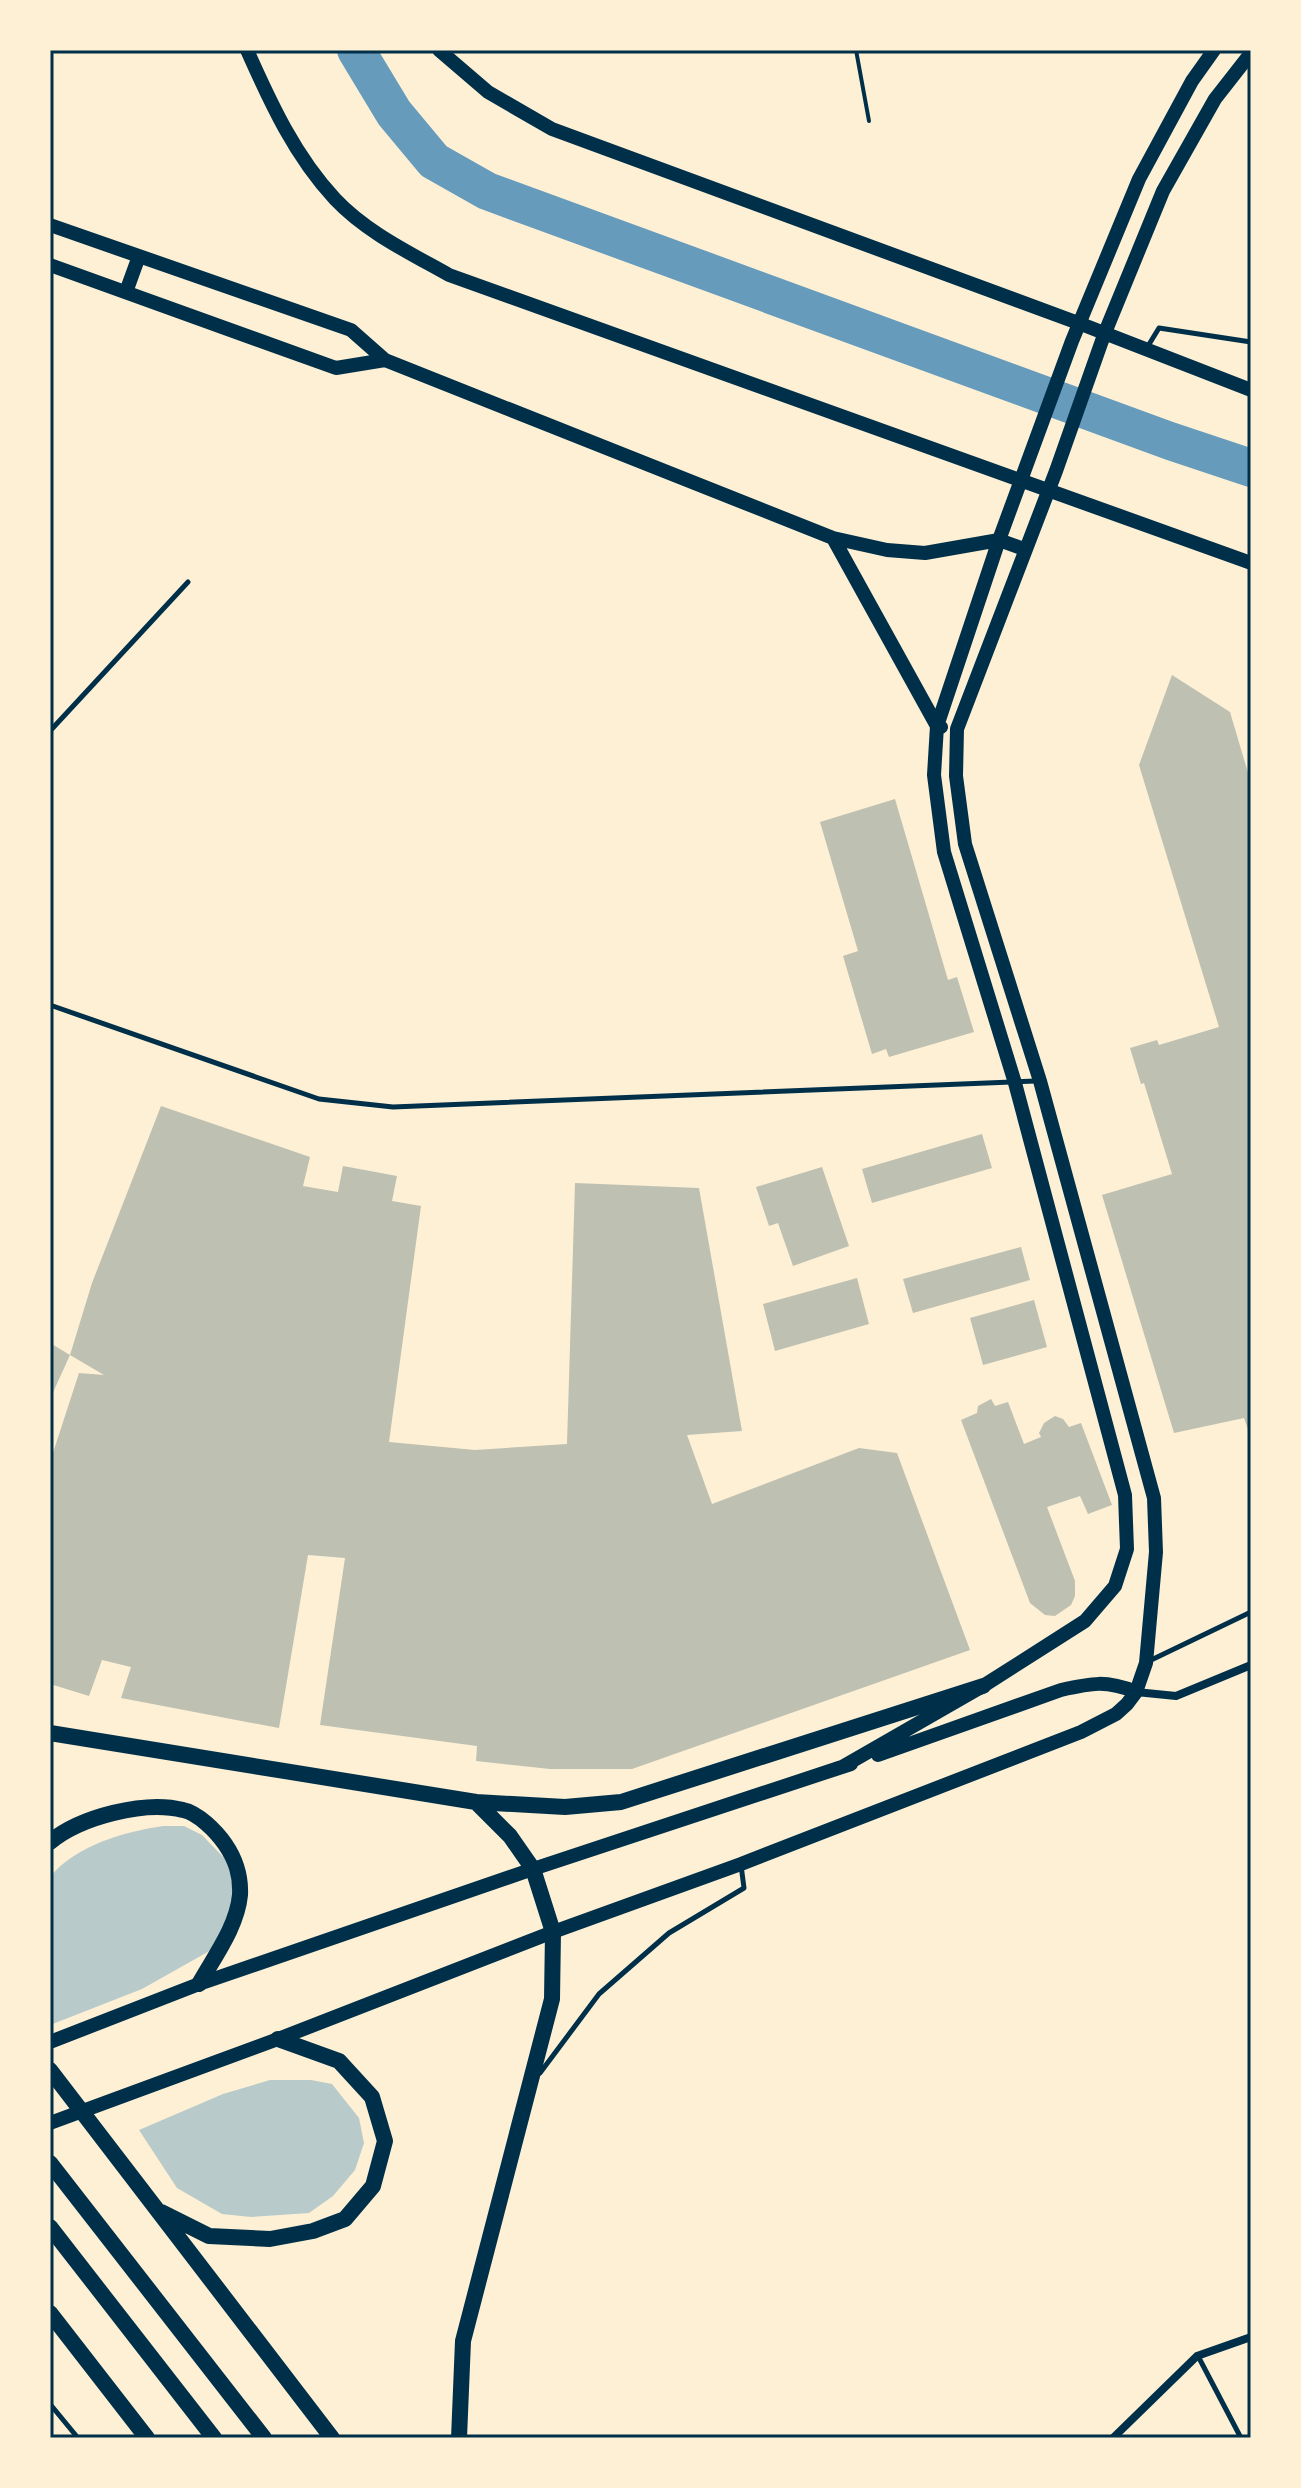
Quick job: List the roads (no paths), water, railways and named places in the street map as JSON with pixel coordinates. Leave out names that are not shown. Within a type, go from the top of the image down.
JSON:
[{"type":"main road","points":[[247,50],[294,147],[337,200],[386,239],[449,275],[1251,563]]},
{"type":"main road","points":[[439,50],[488,92],[552,129],[1251,390]]},
{"type":"main road","points":[[842,1767],[983,1686],[1085,1621],[1115,1586],[1127,1549],[1125,1495],[1015,1083],[944,852],[934,775],[937,726],[999,540],[1072,341],[1139,179],[1192,81],[1214,50]]},
{"type":"main road","points":[[50,2123],[741,1864],[1081,1732],[1116,1714],[1136,1692],[1146,1663],[1156,1552],[1154,1498],[1040,1081],[965,844],[956,776],[957,729],[1056,471],[1104,335],[1163,191],[1215,99],[1251,53]]},
{"type":"main road","points":[[50,225],[351,330],[385,360],[833,538],[887,550],[925,553],[999,540],[1024,549]]},
{"type":"main road","points":[[126,292],[139,256]]},
{"type":"main road","points":[[50,265],[336,368],[385,360]]},
{"type":"main road","points":[[833,538],[937,726]]},
{"type":"main road","points":[[937,726],[957,729]]},
{"type":"main road","points":[[50,2042],[199,1984],[1061,1690],[1091,1683],[1114,1683],[1136,1692]]},
{"type":"main road","points":[[50,1733],[476,1802],[565,1807],[621,1802],[983,1686]]},
{"type":"main road","points":[[459,2438],[463,2341],[552,1999],[553,1932],[533,1869],[510,1836],[476,1802]]},
{"type":"main road","points":[[50,1842],[96,1818],[150,1805],[186,1810],[217,1832],[238,1863],[240,1896],[228,1932],[199,1984]]},
{"type":"main road","points":[[156,2210],[209,2236],[270,2239],[313,2231],[345,2219],[373,2186],[385,2141],[372,2097],[339,2061],[278,2039]]},
{"type":"main road","points":[[50,2070],[332,2438]]},
{"type":"main road","points":[[50,2163],[264,2438]]},
{"type":"main road","points":[[50,2227],[214,2438]]},
{"type":"main road","points":[[50,2313],[147,2438]]},
{"type":"street","points":[[1136,1692],[1176,1696],[1251,1665]]},
{"type":"street","points":[[1113,2438],[1197,2356],[1251,2337]]},
{"type":"lane","points":[[1145,350],[1159,328],[1251,342]]},
{"type":"lane","points":[[50,731],[188,582]]},
{"type":"lane","points":[[50,1005],[319,1099],[393,1107],[1040,1081]]},
{"type":"lane","points":[[1146,1663],[1251,1612]]},
{"type":"lane","points":[[532,2084],[599,1994],[669,1933],[744,1888],[741,1864]]},
{"type":"lane","points":[[1197,2356],[1241,2438]]},
{"type":"lane","points":[[50,2404],[78,2438]]},
{"type":"waterway","points":[[356,50],[394,113],[434,161],[487,191],[1251,468]]}]
